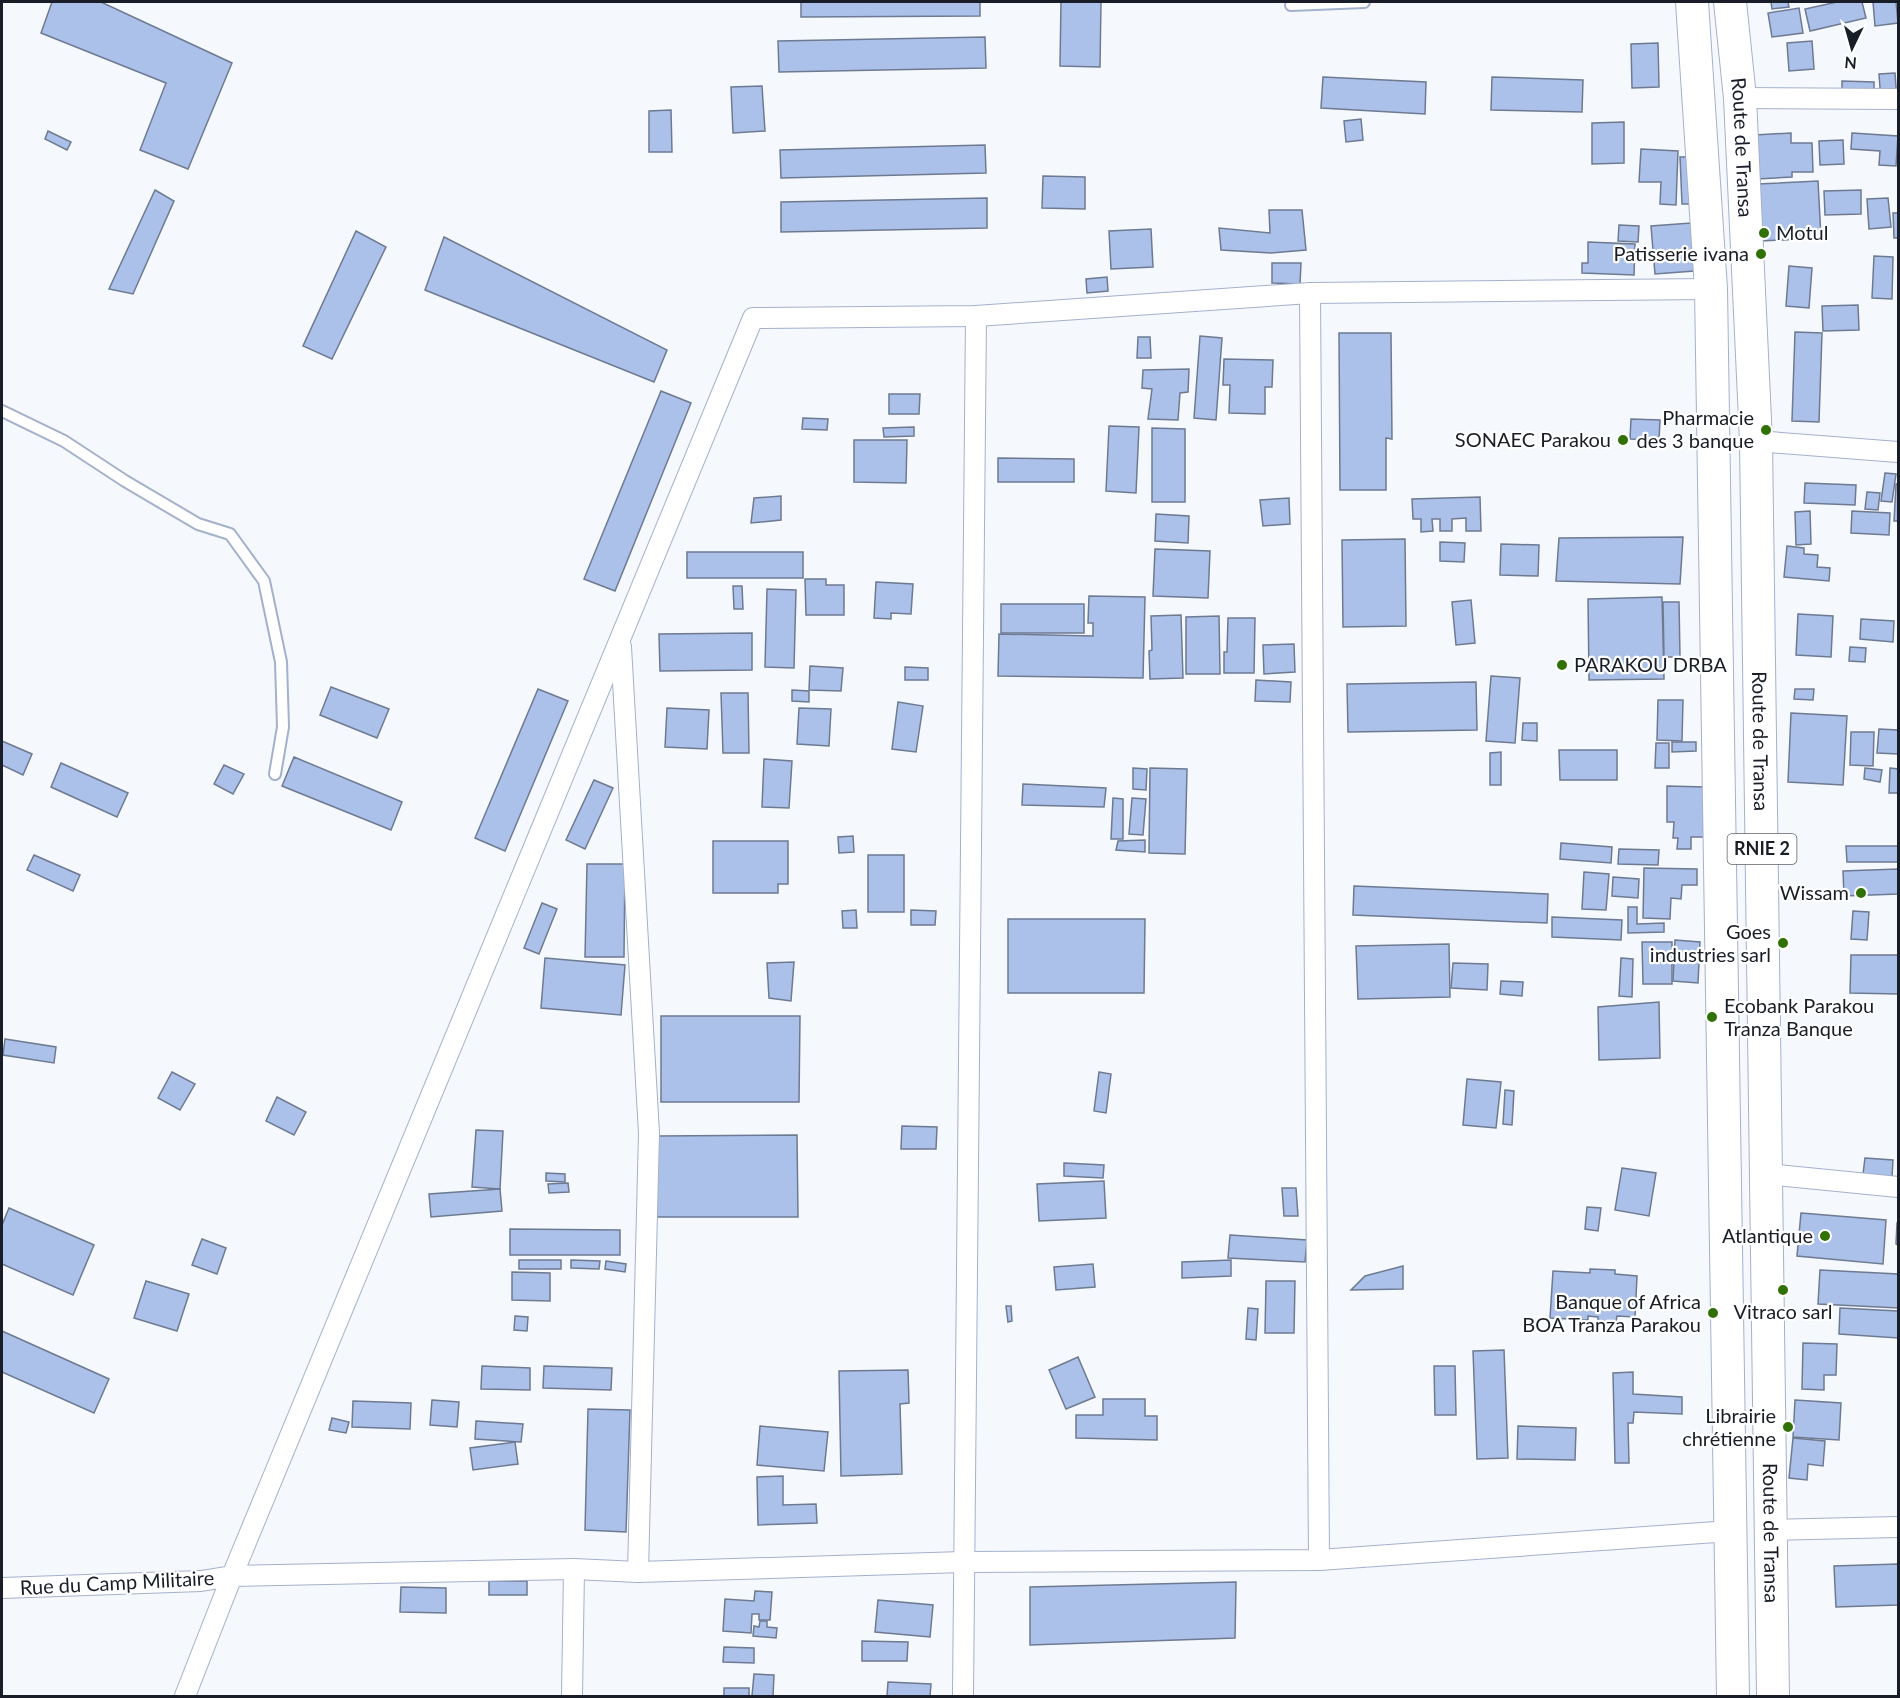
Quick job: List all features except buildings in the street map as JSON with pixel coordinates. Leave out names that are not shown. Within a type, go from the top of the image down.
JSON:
[{"type":"main road","name":"Route de Transa","points":[[1692,2],[1711,289],[1733,1696]]},
{"type":"main road","name":"Route de Transa","points":[[1730,2],[1740,98],[1756,441],[1773,1696]]},
{"type":"main road","points":[[1732,1636],[1772,1635]]},
{"type":"street","points":[[1740,98],[1899,99]]},
{"type":"street","points":[[185,1696],[232,1576],[753,318],[976,316],[1310,292],[1711,289]]},
{"type":"street","points":[[1310,292],[1319,1560]]},
{"type":"street","points":[[963,1696],[976,316]]},
{"type":"street","points":[[1756,441],[1899,452]]},
{"type":"street","points":[[621,641],[649,1133],[639,1572]]},
{"type":"street","points":[[1767,1174],[1899,1187]]},
{"type":"street","points":[[1770,1530],[1899,1527]]},
{"type":"street","name":"Rue du Camp Militaire","points":[[2,1588],[201,1581],[232,1576],[574,1569],[639,1572],[963,1562],[1319,1560],[1730,1531]]},
{"type":"street","points":[[572,1696],[574,1569]]},
{"type":"lane","points":[[1291,5],[1364,2]]},
{"type":"lane","points":[[2,411],[64,441],[125,481],[198,524],[230,534],[264,581],[281,662],[283,727],[275,774]]},
{"type":"place","name":"Motul","points":[[1764,233]]},
{"type":"place","name":"Patisserie ivana","points":[[1761,254]]},
{"type":"place","name":"Pharmacie des 3 banque","points":[[1766,430]]},
{"type":"place","name":"SONAEC Parakou","points":[[1623,440]]},
{"type":"place","name":"PARAKOU DRBA","points":[[1562,665]]},
{"type":"place","name":"Wissam","points":[[1861,893]]},
{"type":"place","name":"Goes industries sarl","points":[[1783,943]]},
{"type":"place","name":"Ecobank Parakou Tranza Banque","points":[[1712,1017]]},
{"type":"place","name":"Atlantique","points":[[1825,1236]]},
{"type":"place","name":"Vitraco sarl","points":[[1783,1290]]},
{"type":"place","name":"Banque of Africa BOA Tranza Parakou","points":[[1713,1313]]},
{"type":"place","name":"Librairie chrétienne","points":[[1788,1427]]}]
